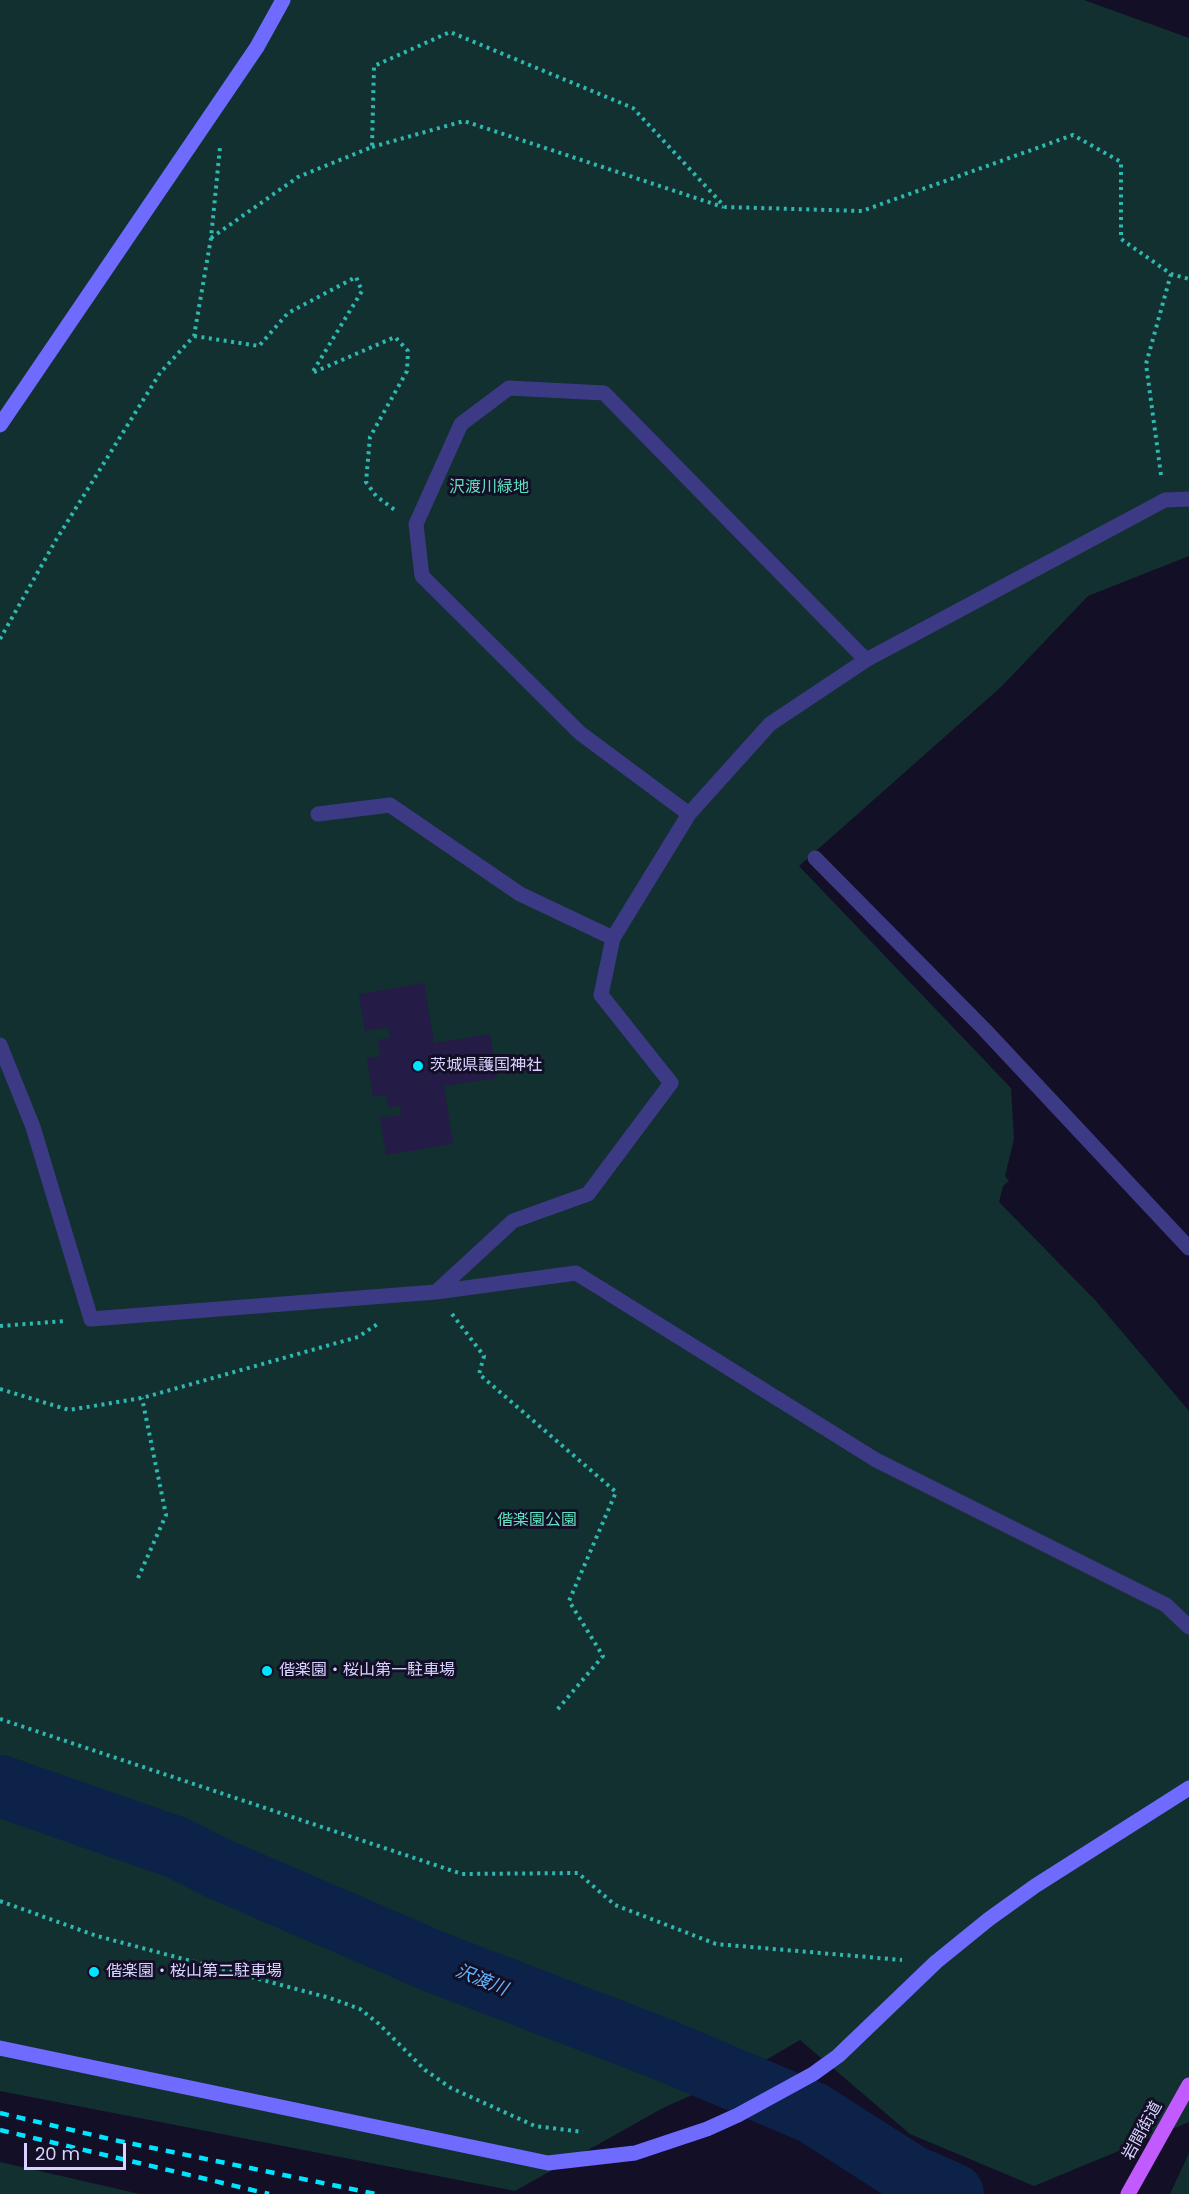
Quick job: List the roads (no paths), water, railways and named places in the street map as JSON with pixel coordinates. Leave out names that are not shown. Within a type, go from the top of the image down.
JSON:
[{"type":"main road","name":"岩間街道","points":[[1128,2194],[1189,2085]]},
{"type":"street","points":[[0,425],[251,56],[284,0]]},
{"type":"street","points":[[689,814],[579,733],[422,576],[416,524],[461,424],[509,388],[604,393],[866,660]]},
{"type":"street","points":[[436,1292],[513,1221],[588,1194],[671,1083],[601,994],[613,938],[689,814],[770,724],[866,660],[1165,500],[1189,499]]},
{"type":"street","points":[[318,814],[390,805],[520,894],[613,938]]},
{"type":"street","points":[[815,858],[984,1029],[1189,1248]]},
{"type":"street","points":[[0,1045],[33,1127],[91,1319],[436,1292],[576,1273],[876,1460],[1166,1605],[1189,1627]]},
{"type":"street","points":[[0,2048],[549,2163],[635,2153],[707,2129],[772,2099],[838,2056],[936,1962],[1035,1886],[1189,1788]]},
{"type":"waterway","name":"沢渡川","points":[[0,1786],[178,1848],[217,1868],[435,1962],[662,2049],[813,2113],[910,2175],[953,2194]]},
{"type":"railway","points":[[0,2113],[114,2140],[376,2194]]},
{"type":"railway","points":[[0,2130],[269,2194]]},
{"type":"place","name":"茨城県護国神社","points":[[418,1066]]},
{"type":"place","name":"偕楽園・桜山第一駐車場","points":[[267,1671]]},
{"type":"place","name":"偕楽園・桜山第二駐車場","points":[[94,1972]]},
{"type":"park label","name":"沢渡川緑地","points":[[489,488]]},
{"type":"park label","name":"偕楽園公園","points":[[537,1521]]}]
